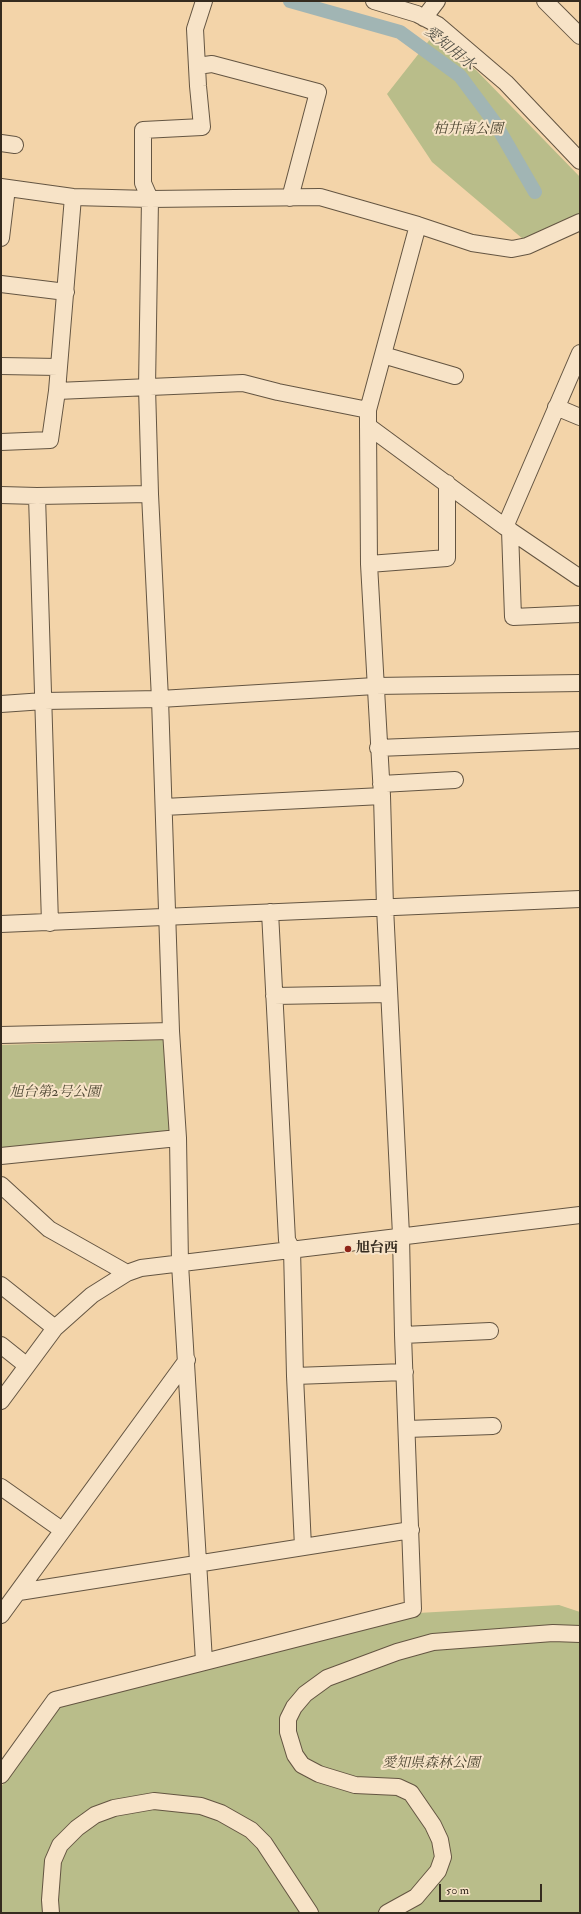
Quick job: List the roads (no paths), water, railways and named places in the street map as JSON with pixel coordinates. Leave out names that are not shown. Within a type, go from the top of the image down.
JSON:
[{"type":"street","points":[[204,1],[195,29],[202,127],[143,130],[143,183],[150,199],[147,387],[150,494],[160,699],[171,1031],[178,1138],[180,1264],[204,1661]]},
{"type":"street","points":[[374,1],[417,14],[438,25],[506,83],[580,161]]},
{"type":"street","points":[[424,18],[437,1]]},
{"type":"street","points":[[545,1],[580,36]]},
{"type":"street","points":[[197,66],[212,64],[318,92],[290,198]]},
{"type":"street","points":[[1,238],[4,187],[73,197],[150,199],[320,197],[418,225],[472,243],[512,249],[527,246],[580,222]]},
{"type":"street","points":[[1,442],[50,440],[57,391],[73,197]]},
{"type":"street","points":[[4,1766],[55,1700],[413,1609],[403,1335],[401,1235],[385,907],[381,790],[369,564],[368,410],[418,225]]},
{"type":"street","points":[[1,284],[66,292]]},
{"type":"street","points":[[580,353],[556,407],[508,528],[513,617],[580,614]]},
{"type":"street","points":[[382,355],[455,376]]},
{"type":"street","points":[[1,366],[58,367]]},
{"type":"street","points":[[57,391],[243,383],[278,392],[368,410]]},
{"type":"street","points":[[556,407],[580,417]]},
{"type":"street","points":[[368,426],[508,528],[580,578]]},
{"type":"street","points":[[369,564],[447,558],[447,484]]},
{"type":"street","points":[[1,495],[37,496],[150,494]]},
{"type":"street","points":[[37,496],[50,923]]},
{"type":"street","points":[[1,704],[44,701],[160,699],[375,686],[580,683]]},
{"type":"street","points":[[378,748],[580,740]]},
{"type":"street","points":[[164,807],[381,790],[455,780]]},
{"type":"street","points":[[1,924],[580,899]]},
{"type":"street","points":[[270,912],[287,1240],[292,1249],[295,1376],[303,1547]]},
{"type":"street","points":[[274,996],[389,994]]},
{"type":"street","points":[[1,1035],[171,1031]]},
{"type":"street","points":[[1,1156],[178,1138]]},
{"type":"street","points":[[1,1185],[49,1229],[127,1273]]},
{"type":"street","points":[[1,1400],[55,1328],[92,1295],[127,1273],[141,1268],[401,1235],[580,1215]]},
{"type":"street","points":[[1,1285],[55,1328]]},
{"type":"street","points":[[403,1335],[490,1331]]},
{"type":"street","points":[[1,1345],[26,1365]]},
{"type":"street","points":[[1,1615],[187,1360]]},
{"type":"street","points":[[295,1376],[405,1372]]},
{"type":"street","points":[[407,1429],[493,1426]]},
{"type":"street","points":[[1,1487],[62,1530]]},
{"type":"street","points":[[19,1592],[411,1530]]},
{"type":"street","points":[[387,1913],[416,1898],[438,1871],[443,1857],[440,1840],[433,1825],[411,1793],[398,1787],[355,1785],[313,1772],[302,1765],[295,1755],[288,1732],[288,1719],[294,1707],[304,1694],[327,1678],[362,1664],[433,1642],[554,1633],[580,1634]]},
{"type":"street","points":[[51,1913],[50,1900],[53,1861],[60,1845],[77,1828],[95,1815],[114,1808],[154,1800],[201,1806],[221,1813],[251,1830],[264,1843],[310,1913]]},
{"type":"waterway","name":"愛知用水","points":[[290,1],[400,32],[460,76],[495,123],[535,192]]},
{"type":"place","name":"旭台西","points":[[348,1249]]},
{"type":"park label","name":"柏井南公園","points":[[468,130]]},
{"type":"park label","name":"旭台第2号公園","points":[[55,1093]]},
{"type":"park label","name":"愛知県森林公園","points":[[431,1764]]}]
